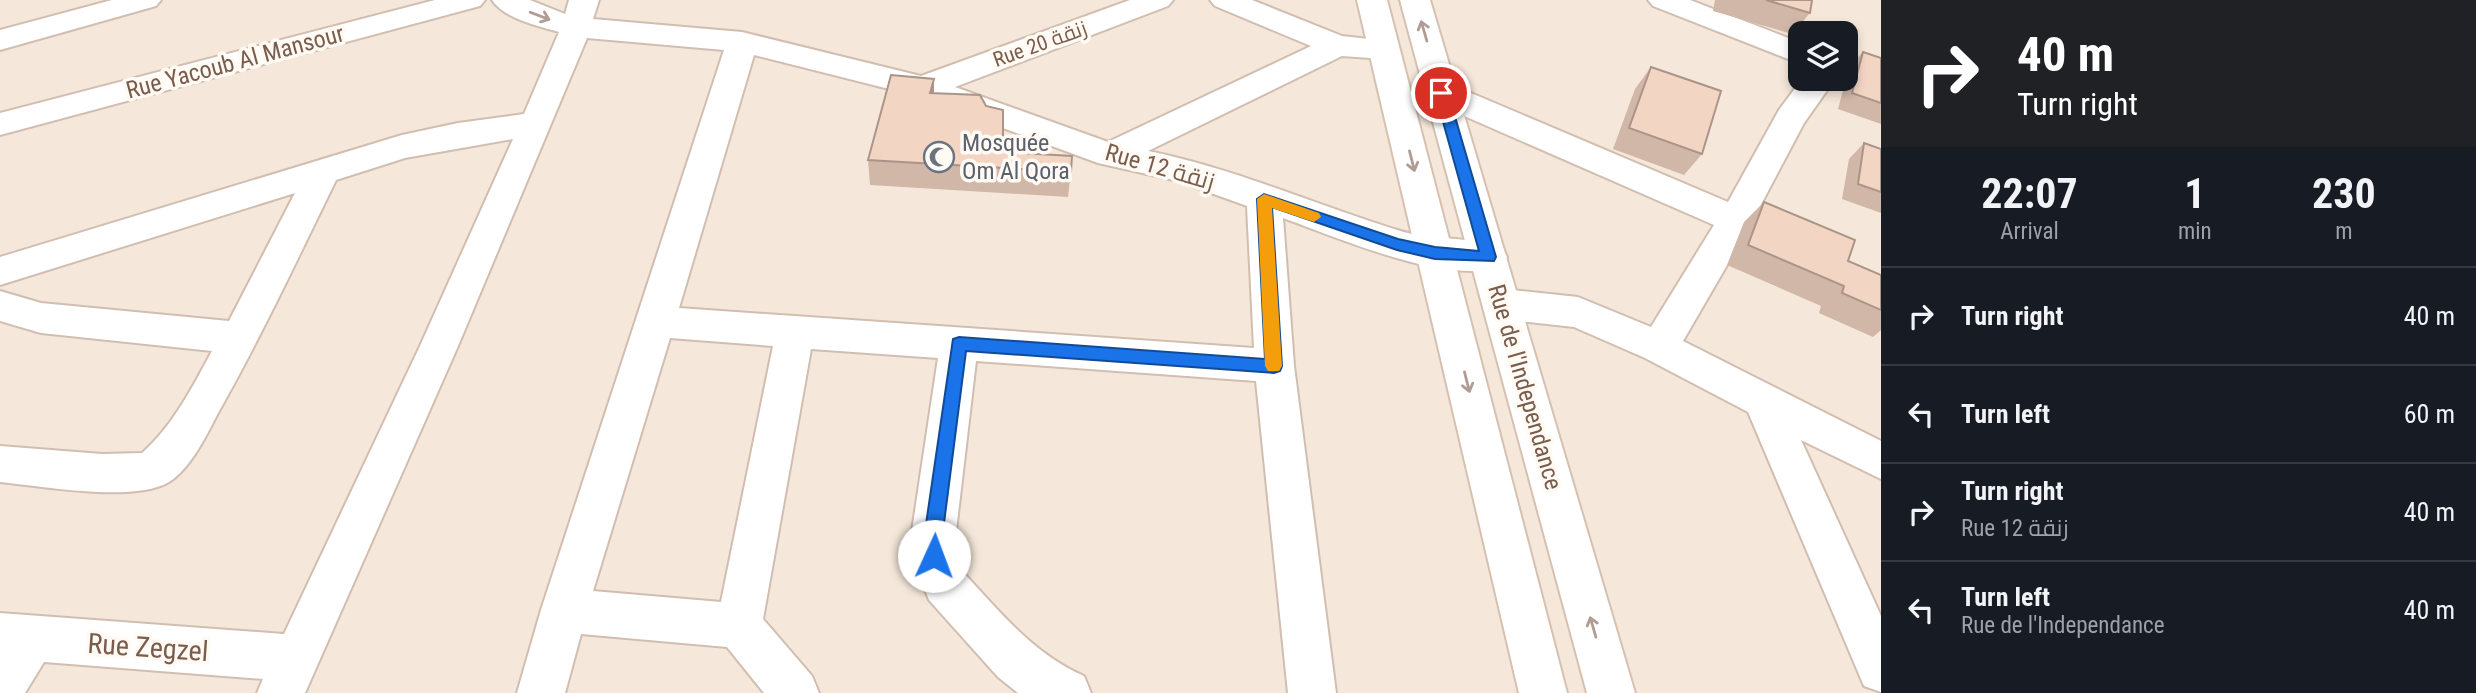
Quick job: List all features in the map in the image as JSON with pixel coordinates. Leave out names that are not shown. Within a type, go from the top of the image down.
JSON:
[{"type":"street","points":[[0,40],[146,0]]},
{"type":"street","name":"Rue Yacoub Al Mansour","points":[[0,124],[470,0]]},
{"type":"street","name":"Rue 12 زنقة","points":[[507,0],[542,18],[580,13],[742,42],[923,87],[1110,155],[1182,170],[1379,239],[1435,253],[1489,257]]},
{"type":"street","name":"Rue 20 زنقة","points":[[923,87],[1158,0]]},
{"type":"street","points":[[1225,0],[1338,46],[1384,49]]},
{"type":"street","points":[[1372,0],[1544,693]]},
{"type":"street","name":"Rue de l'Independance","points":[[1415,0],[1611,693]]},
{"type":"street","points":[[1663,0],[1788,49]]},
{"type":"street","points":[[289,675],[439,346],[536,124],[580,13]]},
{"type":"street","points":[[541,693],[564,610],[742,42]]},
{"type":"street","points":[[1110,155],[1338,46]]},
{"type":"street","points":[[1659,347],[1736,220],[1790,118],[1810,91]]},
{"type":"street","points":[[1441,93],[1736,220]]},
{"type":"street","points":[[0,271],[324,169],[436,139],[536,124]]},
{"type":"street","points":[[0,464],[128,473],[156,469],[178,445],[239,338],[324,169]]},
{"type":"street","points":[[1264,199],[1274,366],[1312,693]]},
{"type":"street","points":[[1502,304],[1578,312],[1659,347],[1881,461]]},
{"type":"street","points":[[0,306],[41,318],[239,338]]},
{"type":"street","points":[[656,322],[1274,366]]},
{"type":"street","points":[[739,626],[795,332]]},
{"type":"street","points":[[959,344],[934,531],[934,556],[945,585],[1015,661],[1042,682],[1067,693]]},
{"type":"street","points":[[1764,402],[1881,669]]},
{"type":"street","points":[[564,610],[739,626],[794,693]]},
{"type":"street","points":[[0,689],[16,637]]},
{"type":"street","name":"Rue Zegzel","points":[[16,637],[289,675]]},
{"type":"shaded area","points":[[0,0],[1881,0],[1881,693],[0,693]]},
{"type":"building","points":[[1766,0],[1812,0],[1810,13]]},
{"type":"building","points":[[1863,52],[1881,58],[1881,103],[1852,93],[1858,91],[1858,71]]},
{"type":"building","points":[[1651,67],[1721,91],[1702,154],[1629,128]]},
{"type":"building","points":[[891,75],[934,79],[930,93],[980,95],[986,106],[1003,110],[1003,152],[1072,156],[1071,172],[868,160]]},
{"type":"building","points":[[1864,143],[1881,149],[1881,192],[1858,184]]},
{"type":"building","points":[[1764,202],[1855,240],[1848,261],[1881,275],[1881,310],[1842,293],[1844,286],[1748,245]]},
{"type":"slow traffic","points":[[1274,366],[1264,199],[1314,217]]},
{"type":"place","name":"Mosquée Om Al Qora","points":[[939,157]]},
{"type":"route","points":[[934,556],[934,531],[959,344],[1274,366],[1264,199],[1397,244],[1435,253],[1489,257],[1441,93]]}]
